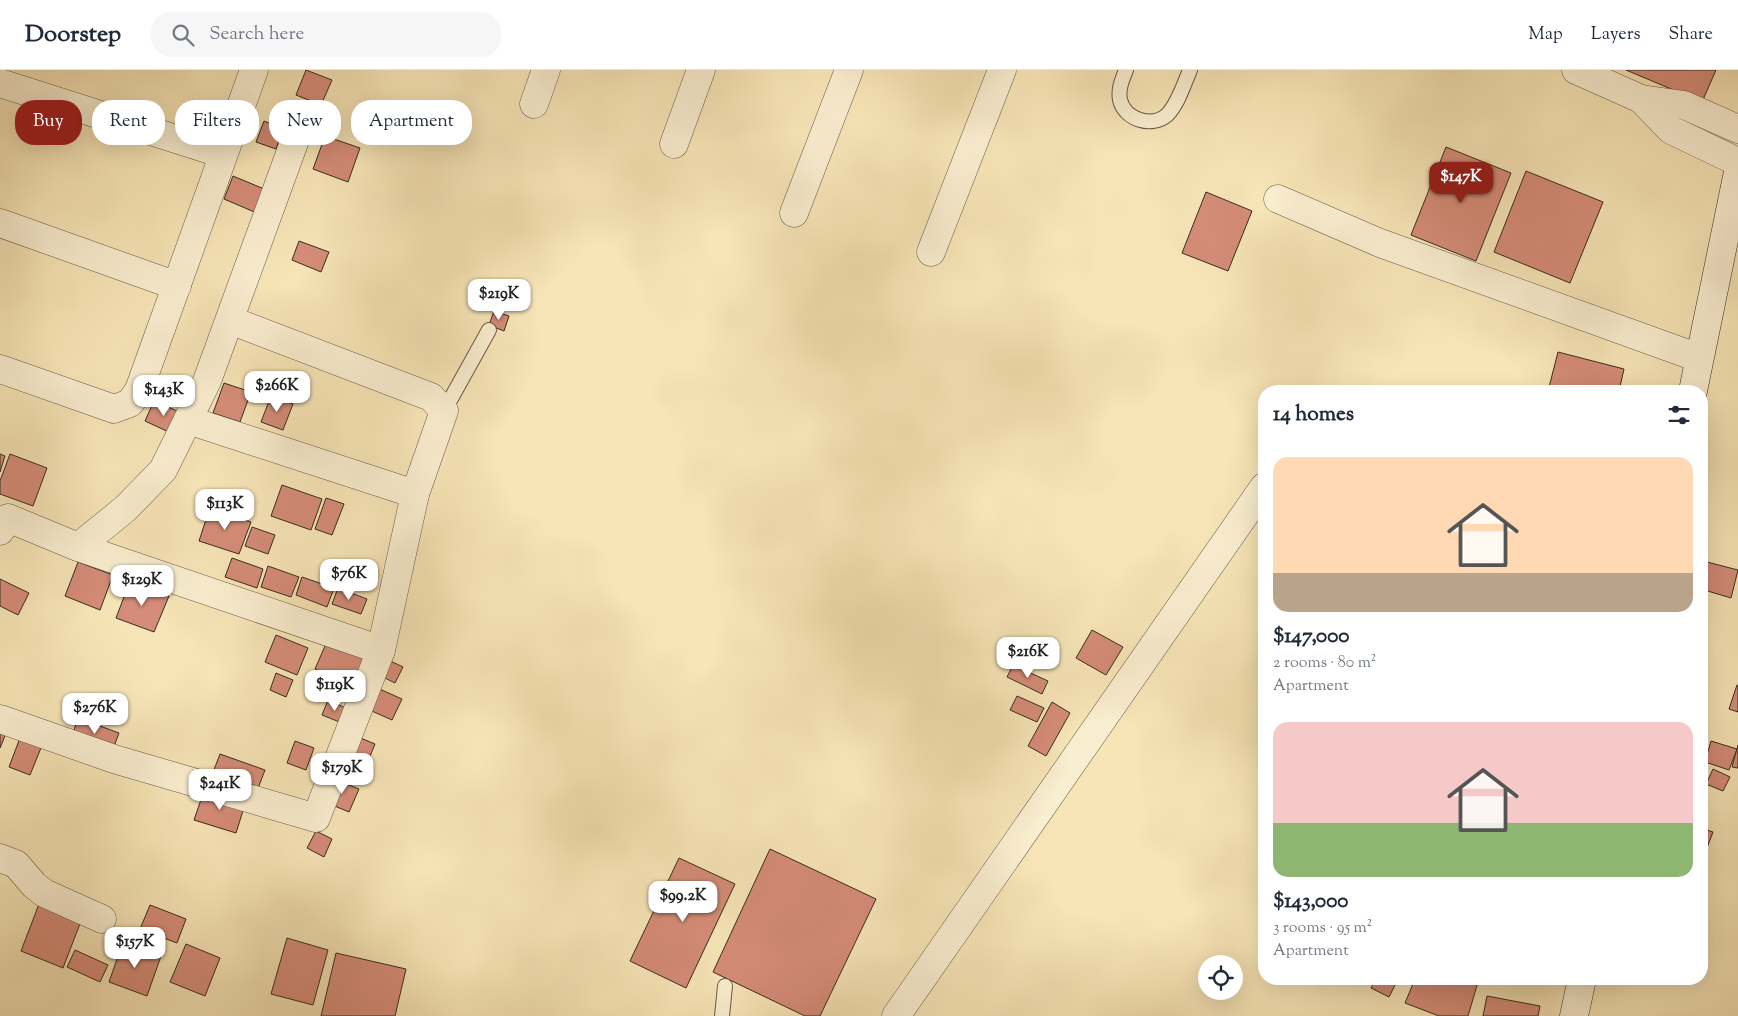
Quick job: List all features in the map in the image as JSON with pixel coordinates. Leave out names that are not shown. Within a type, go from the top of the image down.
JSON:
[{"type":"street","points":[[0,369],[114,409],[130,403],[139,390],[254,70]]},
{"type":"street","points":[[534,104],[546,70]]},
{"type":"street","points":[[674,144],[701,70]]},
{"type":"street","points":[[794,213],[849,70]]},
{"type":"street","points":[[931,252],[1002,70]]},
{"type":"street","points":[[1576,70],[1641,99],[1684,105],[1738,128]]},
{"type":"street","points":[[0,83],[223,154]]},
{"type":"street","points":[[1641,99],[1671,130],[1738,162]]},
{"type":"street","points":[[78,546],[125,509],[163,470],[207,381],[293,145]]},
{"type":"street","points":[[1694,385],[1738,172]]},
{"type":"street","points":[[1278,199],[1380,243],[1699,358]]},
{"type":"street","points":[[0,224],[176,286]]},
{"type":"street","points":[[0,719],[114,760],[316,818],[381,650],[415,494],[444,411],[431,398],[230,320]]},
{"type":"street","points":[[188,420],[415,494]]},
{"type":"street","points":[[896,1016],[1258,495]]},
{"type":"street","points":[[2,520],[381,650]]},
{"type":"street","points":[[0,858],[16,864],[44,894],[102,919]]},
{"type":"street","points":[[1574,1016],[1581,985]]},
{"type":"lane","points":[[1126,70],[1119,92],[1120,102],[1132,117],[1150,122],[1168,114],[1174,106],[1190,70]]},
{"type":"lane","points":[[444,411],[489,330]]},
{"type":"lane","points":[[722,1016],[726,986]]},
{"type":"building","points":[[306,70],[332,80],[323,100],[308,100],[296,95]]},
{"type":"building","points":[[1626,70],[1716,70],[1702,102]]},
{"type":"building","points":[[264,121],[269,123],[269,145],[277,145],[276,149],[259,143],[259,134]]},
{"type":"building","points":[[341,141],[360,148],[348,182],[313,169],[322,145],[341,145]]},
{"type":"building","points":[[1446,147],[1511,173],[1476,261],[1411,235]]},
{"type":"building","points":[[1526,171],[1603,202],[1570,283],[1494,252]]},
{"type":"building","points":[[233,176],[269,191],[259,214],[224,199]]},
{"type":"building","points":[[1206,192],[1252,211],[1228,271],[1182,253]]},
{"type":"building","points":[[299,241],[329,252],[321,272],[292,260]]},
{"type":"building","points":[[494,311],[509,316],[504,331],[489,325]]},
{"type":"building","points":[[1558,352],[1624,369],[1620,385],[1550,385]]},
{"type":"building","points":[[224,383],[251,392],[240,422],[213,413]]},
{"type":"building","points":[[271,396],[293,404],[283,430],[261,422]]},
{"type":"building","points":[[154,401],[182,413],[173,434],[145,421]]},
{"type":"building","points":[[0,454],[5,456],[0,472]]},
{"type":"building","points":[[10,454],[47,468],[33,506],[0,494],[0,481]]},
{"type":"building","points":[[282,485],[322,499],[311,530],[271,516]]},
{"type":"building","points":[[326,498],[344,504],[332,535],[315,529]]},
{"type":"building","points":[[210,507],[251,522],[239,554],[199,541]]},
{"type":"building","points":[[252,527],[275,535],[268,554],[245,546]]},
{"type":"building","points":[[232,558],[263,569],[257,588],[225,577]]},
{"type":"building","points":[[78,562],[113,575],[100,610],[65,596]]},
{"type":"building","points":[[1708,562],[1738,570],[1731,598],[1708,591]]},
{"type":"building","points":[[268,566],[299,577],[291,597],[261,587]]},
{"type":"building","points":[[302,577],[334,588],[327,607],[296,595]]},
{"type":"building","points":[[0,579],[29,593],[18,615],[0,606]]},
{"type":"building","points":[[130,581],[169,596],[154,632],[116,618]]},
{"type":"building","points":[[338,588],[367,599],[361,614],[332,604]]},
{"type":"building","points":[[1092,630],[1123,647],[1106,675],[1076,658]]},
{"type":"building","points":[[276,635],[308,648],[297,675],[265,662]]},
{"type":"building","points":[[328,639],[372,658],[360,688],[315,669]]},
{"type":"building","points":[[382,657],[403,667],[395,683],[375,673]]},
{"type":"building","points":[[1013,665],[1048,681],[1042,694],[1007,677]]},
{"type":"building","points":[[276,673],[293,680],[286,697],[270,690]]},
{"type":"building","points":[[1738,685],[1738,712],[1729,709]]},
{"type":"building","points":[[375,687],[402,699],[392,720],[365,708]]},
{"type":"building","points":[[1017,696],[1044,708],[1037,722],[1010,710]]},
{"type":"building","points":[[328,700],[348,709],[342,723],[322,715]]},
{"type":"building","points":[[1052,702],[1070,713],[1046,756],[1028,746]]},
{"type":"building","points":[[78,718],[119,733],[112,752],[71,739]]},
{"type":"building","points":[[0,722],[9,726],[0,748]]},
{"type":"building","points":[[23,730],[45,738],[30,775],[9,767]]},
{"type":"building","points":[[351,734],[375,744],[368,761],[343,751]]},
{"type":"building","points":[[295,741],[314,748],[306,770],[287,763]]},
{"type":"building","points":[[1711,741],[1737,749],[1729,770],[1708,763],[1708,752]]},
{"type":"building","points":[[1738,745],[1738,768],[1732,767]]},
{"type":"building","points":[[220,754],[265,770],[257,791],[212,775]]},
{"type":"building","points":[[1713,769],[1730,777],[1723,791],[1708,785],[1708,780]]},
{"type":"building","points":[[334,779],[359,789],[349,812],[325,802]]},
{"type":"building","points":[[205,788],[246,801],[236,833],[194,820]]},
{"type":"building","points":[[1708,830],[1713,832],[1708,845]]},
{"type":"building","points":[[316,831],[332,839],[324,857],[307,848]]},
{"type":"building","points":[[770,849],[876,899],[820,1016],[805,1016],[713,972]]},
{"type":"building","points":[[679,858],[735,884],[686,988],[630,961]]},
{"type":"building","points":[[39,904],[81,921],[63,968],[21,951]]},
{"type":"building","points":[[150,905],[186,919],[177,943],[140,929]]},
{"type":"building","points":[[287,938],[328,950],[313,1005],[271,994]]},
{"type":"building","points":[[123,942],[161,956],[147,996],[109,982]]},
{"type":"building","points":[[186,944],[220,958],[205,996],[170,982]]},
{"type":"building","points":[[75,950],[108,965],[100,982],[67,967]]},
{"type":"building","points":[[336,953],[406,969],[395,1016],[321,1016]]},
{"type":"building","points":[[1373,985],[1395,985],[1389,997],[1371,988]]},
{"type":"building","points":[[1412,985],[1477,985],[1468,1016],[1439,1016],[1405,1003]]},
{"type":"building","points":[[1487,996],[1540,1006],[1538,1016],[1483,1016]]}]
